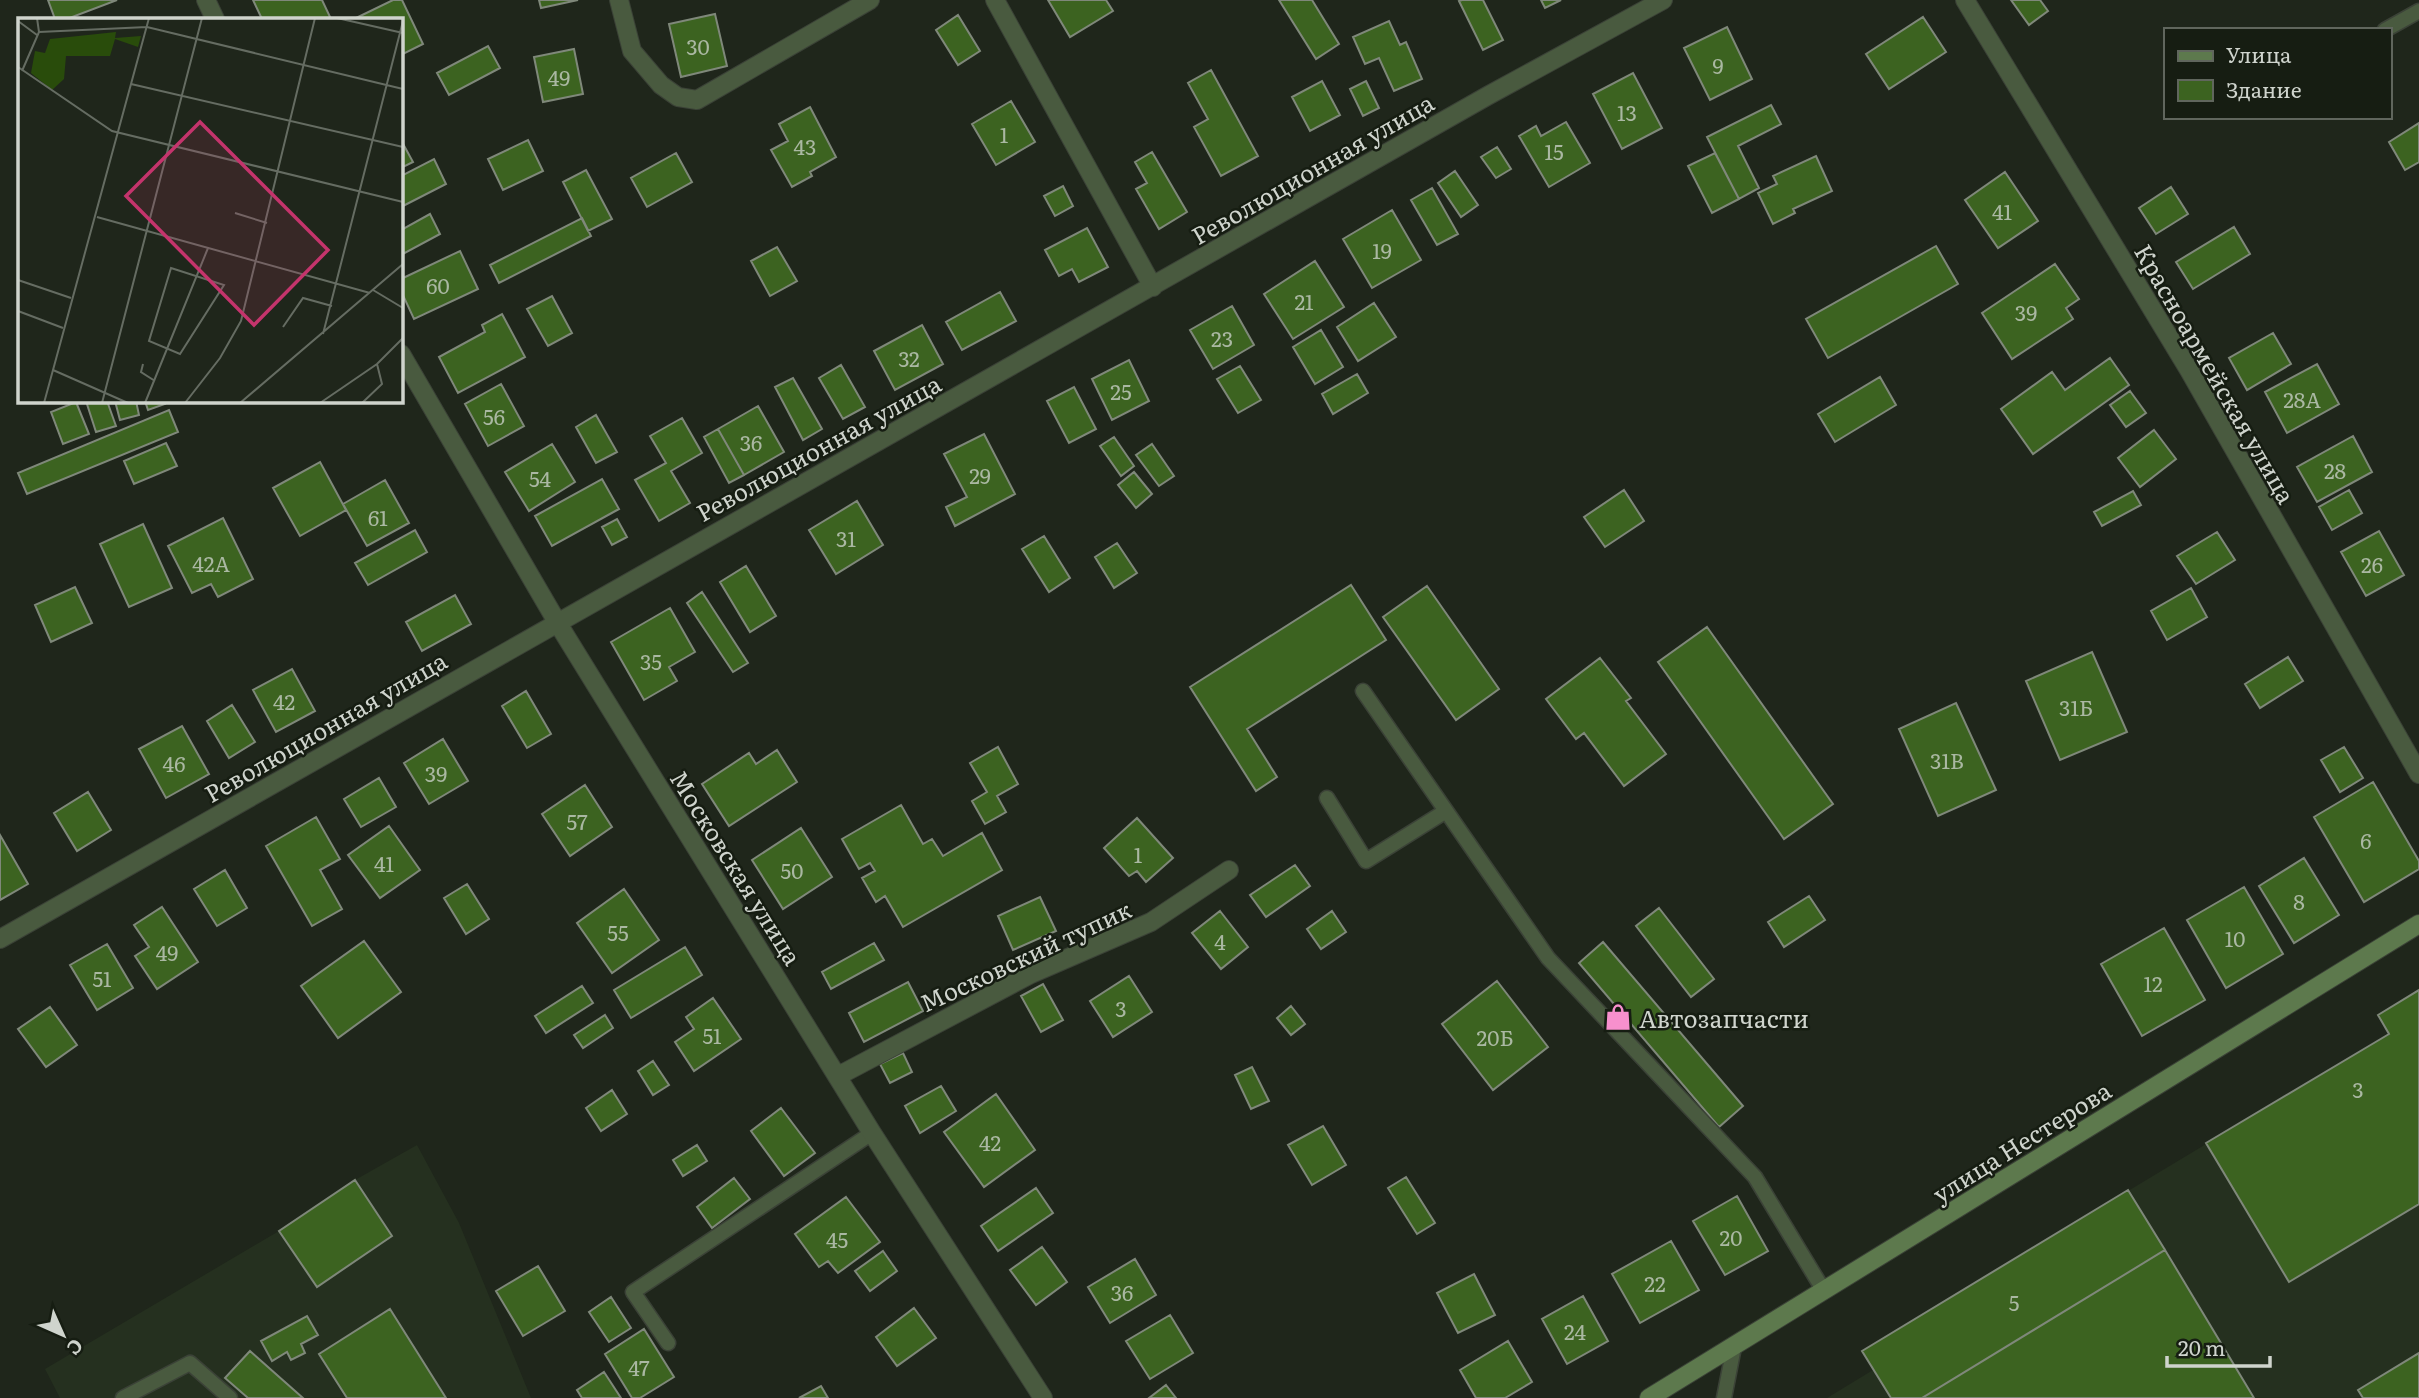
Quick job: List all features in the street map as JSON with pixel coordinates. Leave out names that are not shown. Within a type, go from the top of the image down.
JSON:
[{"type":"main road","name":"улица Нестерова","points":[[1649,1398],[2419,924]]},
{"type":"street","points":[[206,0],[215,18]]},
{"type":"street","points":[[620,0],[632,51],[661,85],[678,97],[697,100],[870,0]]},
{"type":"street","points":[[995,0],[1153,287]]},
{"type":"street","name":"Революционная улица","points":[[0,939],[1489,95],[1663,0]]},
{"type":"street","name":"Красноармейская улица","points":[[1965,0],[2189,370],[2419,774]]},
{"type":"street","name":"Московская улица","points":[[402,356],[556,622],[872,1133],[1043,1398]]},
{"type":"street","name":"Московский тупик","points":[[838,1076],[1031,974],[1151,922],[1229,870]]},
{"type":"lane","points":[[2389,28],[2419,11]]},
{"type":"lane","points":[[1363,691],[1548,958],[1755,1177],[1824,1291]]},
{"type":"lane","points":[[1327,798],[1366,861],[1446,811]]},
{"type":"lane","points":[[668,1343],[633,1292],[872,1133]]},
{"type":"lane","points":[[1724,1398],[1734,1347]]},
{"type":"lane","points":[[123,1398],[190,1363],[230,1398]]},
{"type":"shaded area","points":[[2419,990],[2419,1398],[1827,1398],[1873,1370],[1862,1351],[2389,1034],[2378,1015]]},
{"type":"shaded area","points":[[417,1145],[459,1223],[531,1398],[60,1398],[45,1369],[279,1231],[355,1180]]},
{"type":"building","points":[[48,0],[117,0],[70,18],[55,18]]},
{"type":"building","points":[[253,0],[322,0],[331,18],[262,18]]},
{"type":"building","points":[[393,0],[402,0],[423,44],[402,54],[402,18],[356,18]]},
{"type":"building","points":[[539,0],[578,0],[541,8]]},
{"type":"building","points":[[1048,0],[1106,0],[1113,11],[1070,37]]},
{"type":"building","points":[[1279,0],[1312,0],[1339,44],[1316,59]]},
{"type":"building","points":[[1483,0],[1503,40],[1483,50],[1459,1]]},
{"type":"building","points":[[1541,0],[1561,0],[1545,8]]},
{"type":"building","points":[[2011,0],[2040,0],[2048,11],[2029,25]]},
{"type":"building","points":[[715,14],[727,66],[681,77],[669,24]]},
{"type":"building","points":[[958,15],[980,51],[958,65],[936,30]]},
{"type":"building","points":[[1923,17],[1946,52],[1889,89],[1866,54]]},
{"type":"building","points":[[1389,21],[1400,45],[1406,42],[1422,79],[1394,91],[1379,58],[1365,64],[1353,37]]},
{"type":"building","points":[[1727,27],[1752,79],[1710,100],[1684,48]]},
{"type":"building","points":[[488,46],[500,68],[449,95],[437,73]]},
{"type":"building","points":[[574,49],[583,94],[543,102],[534,57]]},
{"type":"building","points":[[1211,70],[1258,156],[1221,176],[1194,127],[1208,119],[1188,83]]},
{"type":"building","points":[[1633,73],[1662,128],[1622,149],[1593,94]]},
{"type":"building","points":[[1322,81],[1340,115],[1310,131],[1292,97]]},
{"type":"building","points":[[1366,81],[1379,108],[1363,116],[1350,89]]},
{"type":"building","points":[[1011,101],[1035,142],[996,165],[972,124]]},
{"type":"building","points":[[1771,105],[1781,124],[1738,146],[1759,188],[1739,199],[1707,137]]},
{"type":"building","points":[[810,107],[836,157],[810,172],[812,176],[792,187],[771,150],[788,141],[779,124]]},
{"type":"building","points":[[1566,122],[1590,163],[1549,187],[1519,136],[1536,126],[1541,136]]},
{"type":"building","points":[[2419,123],[2419,162],[2405,170],[2389,142]]},
{"type":"building","points":[[528,140],[543,171],[503,190],[488,159]]},
{"type":"building","points":[[402,142],[413,162],[402,168]]},
{"type":"building","points":[[1497,147],[1511,169],[1496,178],[1481,157]]},
{"type":"building","points":[[1152,152],[1187,212],[1159,229],[1136,189],[1147,183],[1135,162]]},
{"type":"building","points":[[676,153],[692,182],[647,207],[631,178]]},
{"type":"building","points":[[1715,153],[1739,199],[1712,213],[1688,166]]},
{"type":"building","points":[[1816,156],[1832,191],[1793,209],[1795,213],[1773,224],[1758,193],[1777,184],[1773,176]]},
{"type":"building","points":[[434,159],[446,184],[402,206],[402,175]]},
{"type":"building","points":[[586,170],[612,219],[588,231],[563,182]]},
{"type":"building","points":[[1455,171],[1478,205],[1461,217],[1438,183]]},
{"type":"building","points":[[2005,172],[2038,221],[1998,248],[1965,200]]},
{"type":"building","points":[[1063,186],[1073,206],[1055,216],[1044,196]]},
{"type":"building","points":[[2171,187],[2188,214],[2156,234],[2139,208]]},
{"type":"building","points":[[1432,188],[1458,234],[1437,245],[1411,200]]},
{"type":"building","points":[[1392,210],[1421,260],[1372,288],[1343,239]]},
{"type":"building","points":[[430,214],[440,234],[402,254],[402,229]]},
{"type":"building","points":[[582,218],[591,236],[499,283],[490,265]]},
{"type":"building","points":[[2234,227],[2250,254],[2193,289],[2176,262]]},
{"type":"building","points":[[1087,228],[1108,267],[1079,282],[1072,269],[1059,276],[1045,250]]},
{"type":"building","points":[[1936,246],[1958,284],[1828,358],[1806,319]]},
{"type":"building","points":[[777,247],[797,281],[770,296],[751,261]]},
{"type":"building","points":[[460,251],[478,289],[414,319],[402,293],[402,279]]},
{"type":"building","points":[[1315,261],[1344,307],[1293,339],[1264,294]]},
{"type":"building","points":[[2055,264],[2079,299],[2066,308],[2073,319],[2012,359],[1982,313]]},
{"type":"building","points":[[1000,292],[1016,321],[962,350],[946,322]]},
{"type":"building","points":[[552,296],[572,333],[548,346],[527,309]]},
{"type":"building","points":[[1374,303],[1396,337],[1358,361],[1337,327]]},
{"type":"building","points":[[1232,306],[1254,345],[1213,369],[1190,330]]},
{"type":"building","points":[[502,314],[525,357],[458,393],[439,357],[485,332],[482,325]]},
{"type":"building","points":[[922,325],[943,364],[895,390],[874,351]]},
{"type":"building","points":[[1321,330],[1343,367],[1315,384],[1293,347]]},
{"type":"building","points":[[2273,333],[2291,364],[2247,390],[2229,358]]},
{"type":"building","points":[[2110,358],[2129,385],[2033,454],[2001,409],[2052,372],[2065,390]]},
{"type":"building","points":[[1129,360],[1149,401],[1112,420],[1092,379]]},
{"type":"building","points":[[2317,364],[2339,404],[2287,433],[2265,392]]},
{"type":"building","points":[[841,365],[865,407],[843,419],[819,378]]},
{"type":"building","points":[[1240,366],[1261,400],[1238,413],[1217,379]]},
{"type":"building","points":[[1357,374],[1368,393],[1333,414],[1322,394]]},
{"type":"building","points":[[1880,377],[1896,405],[1835,442],[1818,414]]},
{"type":"building","points":[[793,378],[822,429],[803,440],[775,387]]},
{"type":"building","points":[[501,384],[524,426],[488,446],[465,404]]},
{"type":"building","points":[[1074,387],[1096,429],[1069,443],[1047,401]]},
{"type":"building","points":[[2130,391],[2146,413],[2126,427],[2110,405]]},
{"type":"building","points":[[76,402],[89,434],[63,444],[51,412]]},
{"type":"building","points":[[86,402],[107,402],[116,426],[96,432]]},
{"type":"building","points":[[115,402],[136,402],[139,415],[120,420]]},
{"type":"building","points":[[145,402],[164,402],[165,404],[148,410]]},
{"type":"building","points":[[758,406],[784,452],[744,475],[718,429]]},
{"type":"building","points":[[169,410],[178,432],[27,494],[18,473]]},
{"type":"building","points":[[596,415],[617,452],[596,463],[576,427]]},
{"type":"building","points":[[682,418],[702,453],[671,471],[690,503],[659,521],[635,480],[666,463],[650,436]]},
{"type":"building","points":[[718,429],[744,475],[729,483],[704,437]]},
{"type":"building","points":[[2154,430],[2176,459],[2140,487],[2118,458]]},
{"type":"building","points":[[984,434],[1015,494],[955,526],[946,507],[967,497],[944,454]]},
{"type":"building","points":[[2353,436],[2372,472],[2317,502],[2297,467]]},
{"type":"building","points":[[1114,437],[1134,466],[1121,476],[1100,446]]},
{"type":"building","points":[[166,443],[177,466],[134,484],[124,461]]},
{"type":"building","points":[[552,444],[575,482],[529,511],[505,472]]},
{"type":"building","points":[[1152,444],[1174,476],[1159,486],[1136,455]]},
{"type":"building","points":[[320,462],[346,510],[300,536],[273,488]]},
{"type":"building","points":[[1134,472],[1152,494],[1136,508],[1118,485]]},
{"type":"building","points":[[602,479],[619,509],[552,546],[535,516]]},
{"type":"building","points":[[385,480],[409,523],[367,546],[343,504]]},
{"type":"building","points":[[1624,490],[1644,521],[1605,547],[1584,517]]},
{"type":"building","points":[[2349,490],[2362,513],[2332,530],[2319,507]]},
{"type":"building","points":[[2133,491],[2141,505],[2102,526],[2094,512]]},
{"type":"building","points":[[857,501],[883,545],[836,574],[809,530]]},
{"type":"building","points":[[223,518],[253,579],[218,597],[211,584],[192,593],[168,546]]},
{"type":"building","points":[[617,519],[627,537],[612,545],[602,527]]},
{"type":"building","points":[[143,524],[172,588],[129,607],[100,544]]},
{"type":"building","points":[[415,530],[427,552],[368,585],[355,563]]},
{"type":"building","points":[[2379,531],[2404,575],[2366,596],[2341,552]]},
{"type":"building","points":[[2217,532],[2235,560],[2196,584],[2177,556]]},
{"type":"building","points":[[1044,536],[1070,578],[1049,592],[1022,549]]},
{"type":"building","points":[[1117,543],[1137,573],[1114,588],[1095,557]]},
{"type":"building","points":[[746,566],[776,616],[750,632],[720,582]]},
{"type":"building","points":[[1351,585],[1386,640],[1247,729],[1277,777],[1256,791],[1190,687]]},
{"type":"building","points":[[1427,586],[1499,689],[1456,720],[1383,617]]},
{"type":"building","points":[[75,587],[92,623],[51,642],[35,605]]},
{"type":"building","points":[[2191,588],[2207,617],[2167,640],[2151,611]]},
{"type":"building","points":[[702,592],[748,663],[733,672],[687,603]]},
{"type":"building","points":[[455,595],[471,624],[422,651],[406,622]]},
{"type":"building","points":[[670,608],[695,652],[669,667],[677,681],[644,700],[611,642]]},
{"type":"building","points":[[1707,627],[1833,804],[1784,839],[1658,662]]},
{"type":"building","points":[[2092,652],[2127,732],[2060,760],[2026,681]]},
{"type":"building","points":[[2288,657],[2303,681],[2260,708],[2245,684]]},
{"type":"building","points":[[1600,658],[1631,698],[1626,701],[1666,754],[1624,786],[1584,733],[1576,739],[1546,699]]},
{"type":"building","points":[[292,669],[315,711],[276,732],[253,690]]},
{"type":"building","points":[[526,691],[551,734],[527,748],[502,706]]},
{"type":"building","points":[[1956,703],[1996,790],[1938,816],[1899,729]]},
{"type":"building","points":[[232,705],[255,742],[229,758],[207,721]]},
{"type":"building","points":[[182,726],[209,774],[166,798],[139,749]]},
{"type":"building","points":[[443,739],[468,781],[429,804],[404,763]]},
{"type":"building","points":[[998,747],[1018,784],[997,796],[1006,812],[985,824],[972,801],[987,792],[970,763]]},
{"type":"building","points":[[2344,747],[2363,778],[2340,792],[2321,760]]},
{"type":"building","points":[[777,750],[797,782],[729,826],[702,784],[749,753],[756,764]]},
{"type":"building","points":[[379,778],[396,807],[361,827],[344,799]]},
{"type":"building","points":[[2373,782],[2419,861],[2419,869],[2364,902],[2314,817]]},
{"type":"building","points":[[585,785],[612,827],[570,856],[542,814]]},
{"type":"building","points":[[88,792],[111,830],[77,851],[54,813]]},
{"type":"building","points":[[901,805],[923,844],[932,839],[943,856],[982,833],[1002,870],[903,927],[885,896],[876,902],[862,878],[875,871],[870,863],[859,869],[842,839]]},
{"type":"building","points":[[316,817],[340,859],[320,870],[342,909],[312,926],[266,846]]},
{"type":"building","points":[[1137,818],[1173,858],[1146,882],[1137,871],[1129,876],[1104,848]]},
{"type":"building","points":[[389,826],[420,870],[380,898],[348,855]]},
{"type":"building","points":[[801,828],[832,877],[783,909],[752,860]]},
{"type":"building","points":[[0,835],[28,884],[0,900]]},
{"type":"building","points":[[2304,858],[2339,915],[2294,943],[2259,886]]},
{"type":"building","points":[[1295,865],[1310,886],[1266,917],[1250,895]]},
{"type":"building","points":[[225,870],[247,908],[217,926],[194,889]]},
{"type":"building","points":[[467,884],[489,919],[466,934],[444,898]]},
{"type":"building","points":[[2244,887],[2283,954],[2226,988],[2187,920]]},
{"type":"building","points":[[624,889],[659,940],[612,973],[577,923]]},
{"type":"building","points":[[1809,896],[1825,920],[1784,947],[1768,922]]},
{"type":"building","points":[[1040,897],[1056,931],[1013,950],[998,916]]},
{"type":"building","points":[[162,907],[198,962],[157,989],[135,956],[149,947],[134,925]]},
{"type":"building","points":[[1659,908],[1714,979],[1691,997],[1636,926]]},
{"type":"building","points":[[1220,911],[1248,947],[1221,969],[1192,933]]},
{"type":"building","points":[[1332,911],[1346,932],[1321,949],[1307,929]]},
{"type":"building","points":[[2164,928],[2205,1000],[2142,1036],[2101,964]]},
{"type":"building","points":[[364,941],[401,992],[338,1038],[301,986]]},
{"type":"building","points":[[1603,942],[1743,1106],[1719,1127],[1579,963]]},
{"type":"building","points":[[874,943],[884,960],[831,989],[822,972]]},
{"type":"building","points":[[107,944],[133,988],[97,1010],[70,965]]},
{"type":"building","points":[[685,947],[702,975],[631,1018],[614,990]]},
{"type":"building","points":[[1129,976],[1152,1012],[1113,1037],[1090,1001]]},
{"type":"building","points":[[1497,981],[1548,1047],[1493,1090],[1442,1024]]},
{"type":"building","points":[[908,982],[923,1011],[864,1042],[849,1013]]},
{"type":"building","points":[[1043,984],[1063,1020],[1041,1032],[1021,996]]},
{"type":"building","points":[[582,986],[593,1003],[546,1033],[535,1016]]},
{"type":"building","points":[[2419,990],[2419,1204],[2289,1282],[2206,1143],[2389,1034],[2378,1015]]},
{"type":"building","points":[[713,998],[741,1039],[694,1071],[675,1042],[694,1029],[686,1017]]},
{"type":"building","points":[[1291,1006],[1305,1024],[1291,1035],[1277,1018]]},
{"type":"building","points":[[50,1007],[77,1045],[46,1067],[18,1029]]},
{"type":"building","points":[[605,1015],[613,1028],[583,1048],[574,1035]]},
{"type":"building","points":[[903,1053],[912,1072],[890,1083],[880,1064]]},
{"type":"building","points":[[653,1061],[669,1085],[653,1095],[638,1071]]},
{"type":"building","points":[[1252,1067],[1269,1101],[1251,1109],[1235,1075]]},
{"type":"building","points":[[941,1086],[956,1111],[920,1133],[905,1106]]},
{"type":"building","points":[[612,1090],[627,1114],[601,1131],[586,1108]]},
{"type":"building","points":[[996,1094],[1035,1150],[984,1187],[944,1132]]},
{"type":"building","points":[[781,1108],[815,1153],[784,1176],[751,1131]]},
{"type":"building","points":[[1323,1126],[1346,1165],[1312,1185],[1288,1145]]},
{"type":"building","points":[[697,1145],[707,1161],[683,1176],[673,1160]]},
{"type":"building","points":[[1406,1177],[1435,1223],[1417,1234],[1388,1188]]},
{"type":"building","points":[[734,1178],[750,1199],[712,1228],[697,1207]]},
{"type":"building","points":[[355,1180],[392,1236],[317,1287],[279,1231]]},
{"type":"building","points":[[1036,1188],[1053,1213],[998,1251],[981,1226]]},
{"type":"building","points":[[2128,1190],[2165,1250],[1922,1398],[1891,1398],[1862,1351]]},
{"type":"building","points":[[1737,1196],[1768,1251],[1725,1275],[1693,1221]]},
{"type":"building","points":[[846,1197],[880,1242],[838,1273],[828,1261],[819,1267],[795,1234]]},
{"type":"building","points":[[1671,1241],[1699,1290],[1640,1323],[1612,1274]]},
{"type":"building","points":[[1042,1247],[1067,1282],[1036,1305],[1010,1270]]},
{"type":"building","points":[[2165,1250],[2254,1398],[1922,1398]]},
{"type":"building","points":[[883,1251],[897,1271],[870,1291],[855,1271]]},
{"type":"building","points":[[1135,1259],[1156,1295],[1110,1323],[1088,1287]]},
{"type":"building","points":[[538,1266],[565,1311],[523,1336],[496,1291]]},
{"type":"building","points":[[1474,1274],[1495,1315],[1458,1333],[1437,1293]]},
{"type":"building","points":[[1583,1296],[1608,1341],[1567,1364],[1542,1319]]},
{"type":"building","points":[[611,1297],[631,1328],[609,1342],[589,1312]]},
{"type":"building","points":[[914,1308],[936,1338],[897,1366],[876,1337]]},
{"type":"building","points":[[390,1309],[446,1398],[347,1398],[319,1354]]},
{"type":"building","points":[[1170,1315],[1193,1353],[1150,1379],[1126,1341]]},
{"type":"building","points":[[307,1316],[318,1335],[301,1344],[305,1353],[291,1360],[287,1352],[272,1361],[261,1341]]},
{"type":"building","points":[[644,1329],[674,1377],[640,1398],[632,1398],[605,1354]]},
{"type":"building","points":[[1508,1341],[1532,1382],[1505,1398],[1476,1398],[1460,1370]]},
{"type":"building","points":[[250,1351],[303,1398],[248,1398],[225,1378]]},
{"type":"building","points":[[2419,1353],[2419,1398],[2363,1398],[2358,1390]]},
{"type":"building","points":[[604,1372],[621,1398],[582,1398],[577,1390]]},
{"type":"building","points":[[1166,1385],[1176,1398],[1149,1398]]},
{"type":"building","points":[[821,1386],[828,1398],[799,1398]]},
{"type":"place","name":"Автозапчасти","points":[[1618,1017]]}]
